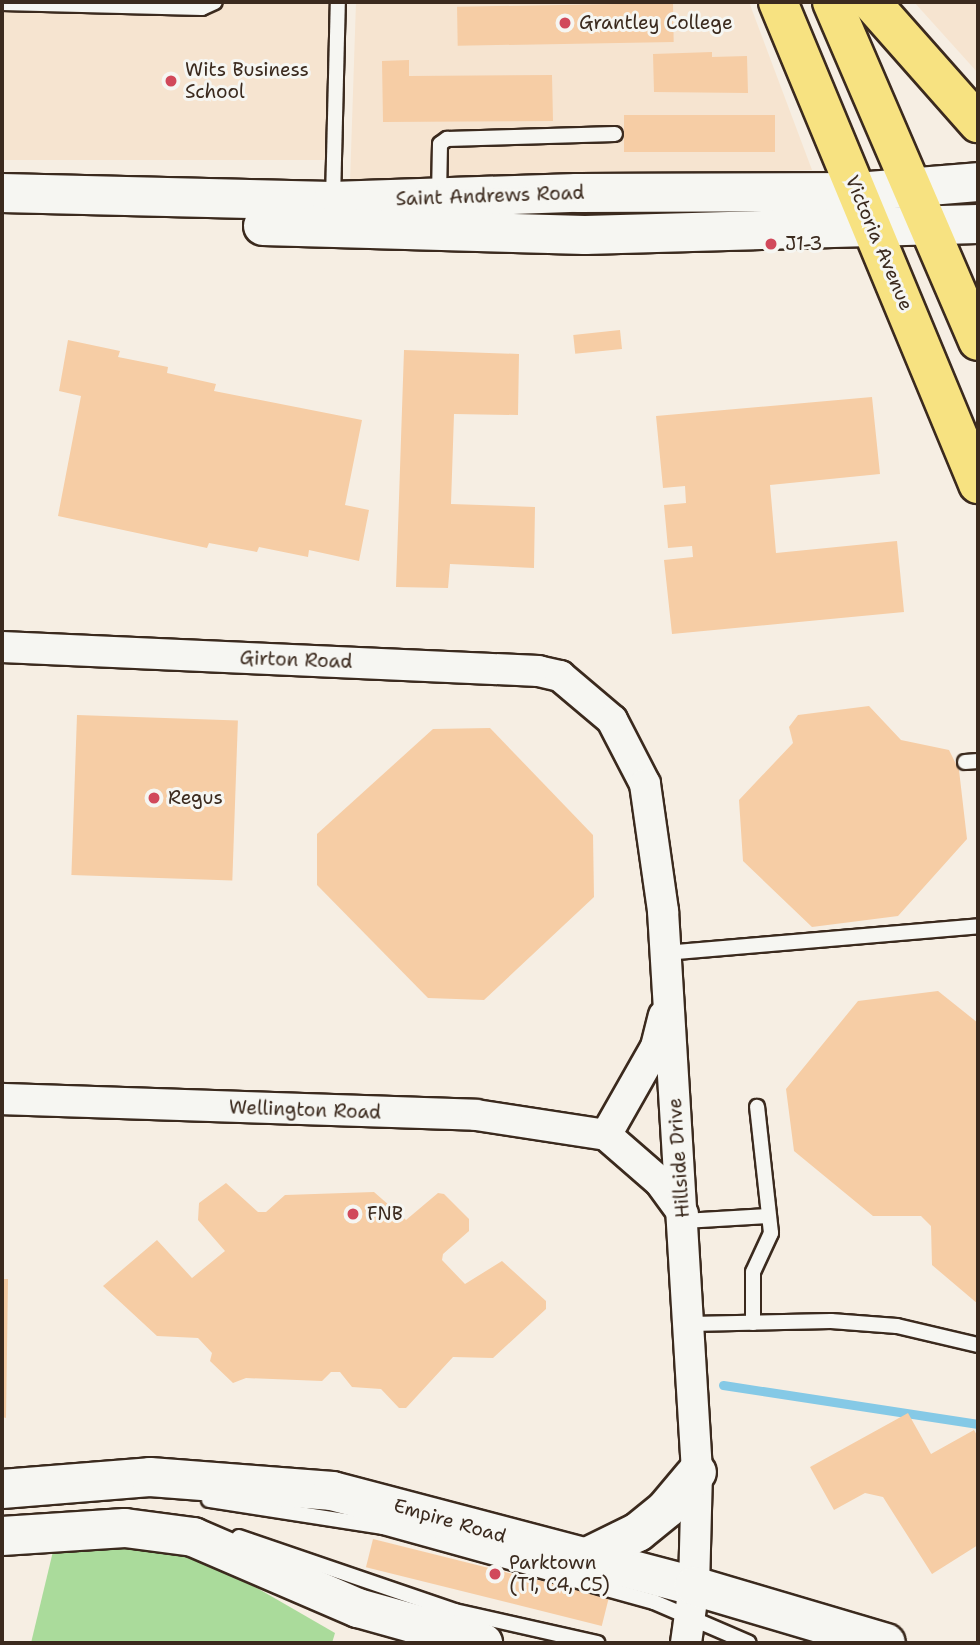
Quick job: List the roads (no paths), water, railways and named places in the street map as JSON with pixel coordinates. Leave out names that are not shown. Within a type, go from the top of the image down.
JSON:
[{"type":"main road","name":"Victoria Avenue","points":[[778,2],[978,484]]},
{"type":"main road","points":[[832,2],[978,341]]},
{"type":"main road","points":[[871,2],[978,123]]},
{"type":"main road","name":"Saint Andrews Road","points":[[2,217],[334,215],[439,198],[857,192],[978,182]]},
{"type":"main road","name":"Saint Andrews Road","points":[[2,193],[585,234],[873,230],[978,224]]},
{"type":"main road","points":[[585,1558],[638,1532],[667,1509],[697,1472]]},
{"type":"main road","name":"Empire Road","points":[[2,1489],[104,1478],[273,1484],[370,1498],[585,1558],[690,1615],[886,1643]]},
{"type":"main road","points":[[15,1527],[125,1528],[193,1537],[358,1608],[483,1643]]},
{"type":"street","name":"Girton Road","points":[[2,647],[538,671],[560,676],[584,692]]},
{"type":"street","name":"Hillside Drive","points":[[584,692],[612,720],[645,784],[667,967],[697,1472],[690,1615]]},
{"type":"street","points":[[667,967],[656,1047],[606,1135],[660,1182],[683,1218]]},
{"type":"street","name":"Wellington Road","points":[[2,1099],[476,1115],[606,1135]]},
{"type":"lane","points":[[2,3],[202,8],[215,2]]},
{"type":"lane","points":[[334,215],[338,2]]},
{"type":"lane","points":[[439,198],[440,145],[447,139],[615,135]]},
{"type":"lane","points":[[667,967],[978,926]]},
{"type":"lane","points":[[753,1323],[752,1272],[768,1244],[768,1216],[757,1107]]},
{"type":"lane","points":[[683,1218],[768,1216]]},
{"type":"lane","points":[[690,1324],[897,1326],[978,1345]]},
{"type":"lane","points":[[2,1504],[136,1495]]},
{"type":"lane","points":[[190,1498],[383,1527],[654,1602],[690,1615],[749,1643]]},
{"type":"lane","points":[[168,1517],[219,1530],[409,1598],[597,1643]]},
{"type":"lane","points":[[2,1521],[15,1527]]},
{"type":"waterway","points":[[723,1385],[978,1424]]},
{"type":"place","name":"Grantley College","points":[[565,23]]},
{"type":"place","name":"Wits Business School","points":[[171,81]]},
{"type":"place","name":"J1-3","points":[[771,244]]},
{"type":"place","name":"Regus","points":[[154,798]]},
{"type":"place","name":"FNB","points":[[353,1214]]},
{"type":"place","name":"Parktown (T1, C4, C5)","points":[[495,1574]]}]
